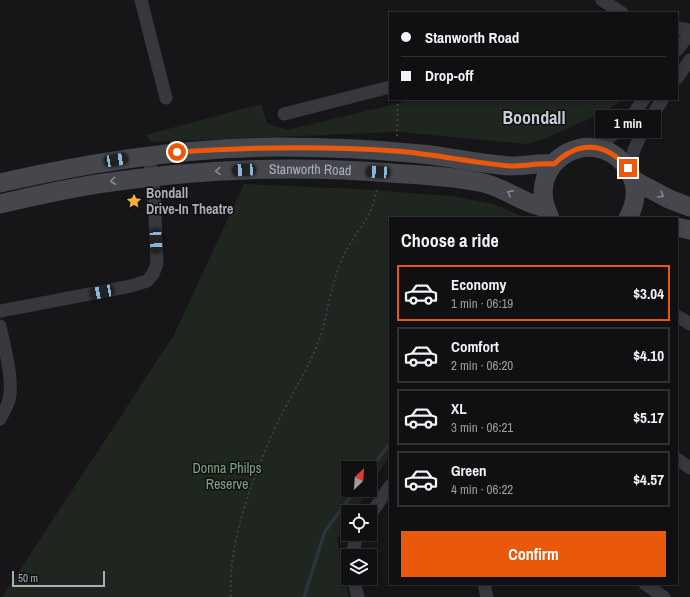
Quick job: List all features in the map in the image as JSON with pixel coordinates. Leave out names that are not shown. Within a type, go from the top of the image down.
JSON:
[{"type":"main road","name":"Stanworth Road","points":[[0,183],[76,167],[149,155],[222,149],[276,147],[396,151],[512,166],[542,163],[554,164]]},
{"type":"main road","points":[[548,213],[543,193],[546,177],[554,164],[562,156],[573,150],[585,147],[597,148],[609,152],[619,159],[630,174],[635,192],[634,205],[628,217]]},
{"type":"main road","name":"Stanworth Road","points":[[0,204],[102,183],[151,176],[218,171],[283,169],[336,170],[424,175],[484,183],[501,189],[548,213]]},
{"type":"main road","points":[[630,174],[669,199],[690,208]]},
{"type":"main road","points":[[678,227],[690,230]]},
{"type":"street","points":[[141,0],[166,98]]},
{"type":"street","points":[[603,5],[620,12]]},
{"type":"street","points":[[678,28],[690,30]]},
{"type":"street","points":[[678,49],[690,34]]},
{"type":"street","points":[[678,77],[690,60]]},
{"type":"street","points":[[284,114],[389,87]]},
{"type":"street","points":[[597,148],[627,123],[643,100]]},
{"type":"street","points":[[630,174],[636,144],[662,100]]},
{"type":"street","points":[[0,311],[131,286],[147,281],[155,269],[157,257],[154,194],[149,155]]},
{"type":"street","points":[[678,317],[690,324]]},
{"type":"street","points":[[0,326],[10,377],[10,391],[9,401],[0,419]]},
{"type":"street","points":[[678,460],[690,468]]},
{"type":"street","points":[[377,505],[389,487]]},
{"type":"street","points":[[355,585],[358,597]]},
{"type":"street","points":[[484,585],[487,597]]},
{"type":"street","points":[[646,585],[664,597]]},
{"type":"path","points":[[397,137],[398,100]]},
{"type":"path","points":[[231,597],[230,582],[232,561],[239,528],[256,475],[267,446],[316,348],[328,313],[337,272],[348,248],[370,213],[378,185]]},
{"type":"green space","points":[[412,100],[620,100],[617,104],[599,114],[542,140],[526,144],[400,132],[151,142],[146,135],[261,104],[267,123],[287,130]]},
{"type":"green space","name":"Donna Philps Reserve","points":[[244,184],[357,189],[451,196],[494,204],[521,216],[389,217],[389,457],[377,475],[377,461],[341,461],[341,497],[364,497],[358,505],[341,505],[341,532],[337,538],[341,558],[341,585],[347,585],[349,597],[2,597],[174,335]]},
{"type":"waterway","points":[[377,461],[389,444]]},
{"type":"waterway","points":[[304,597],[325,531],[351,497]]},
{"type":"place","name":"Bondall Drive-In Theatre","points":[[134,201]]},
{"type":"district","name":"Boondall","points":[[534,117]]},
{"type":"route","points":[[177,152],[276,147],[351,149],[396,151],[512,166],[542,163],[554,164],[562,156],[573,150],[585,147],[597,148],[609,152],[628,168]]}]
